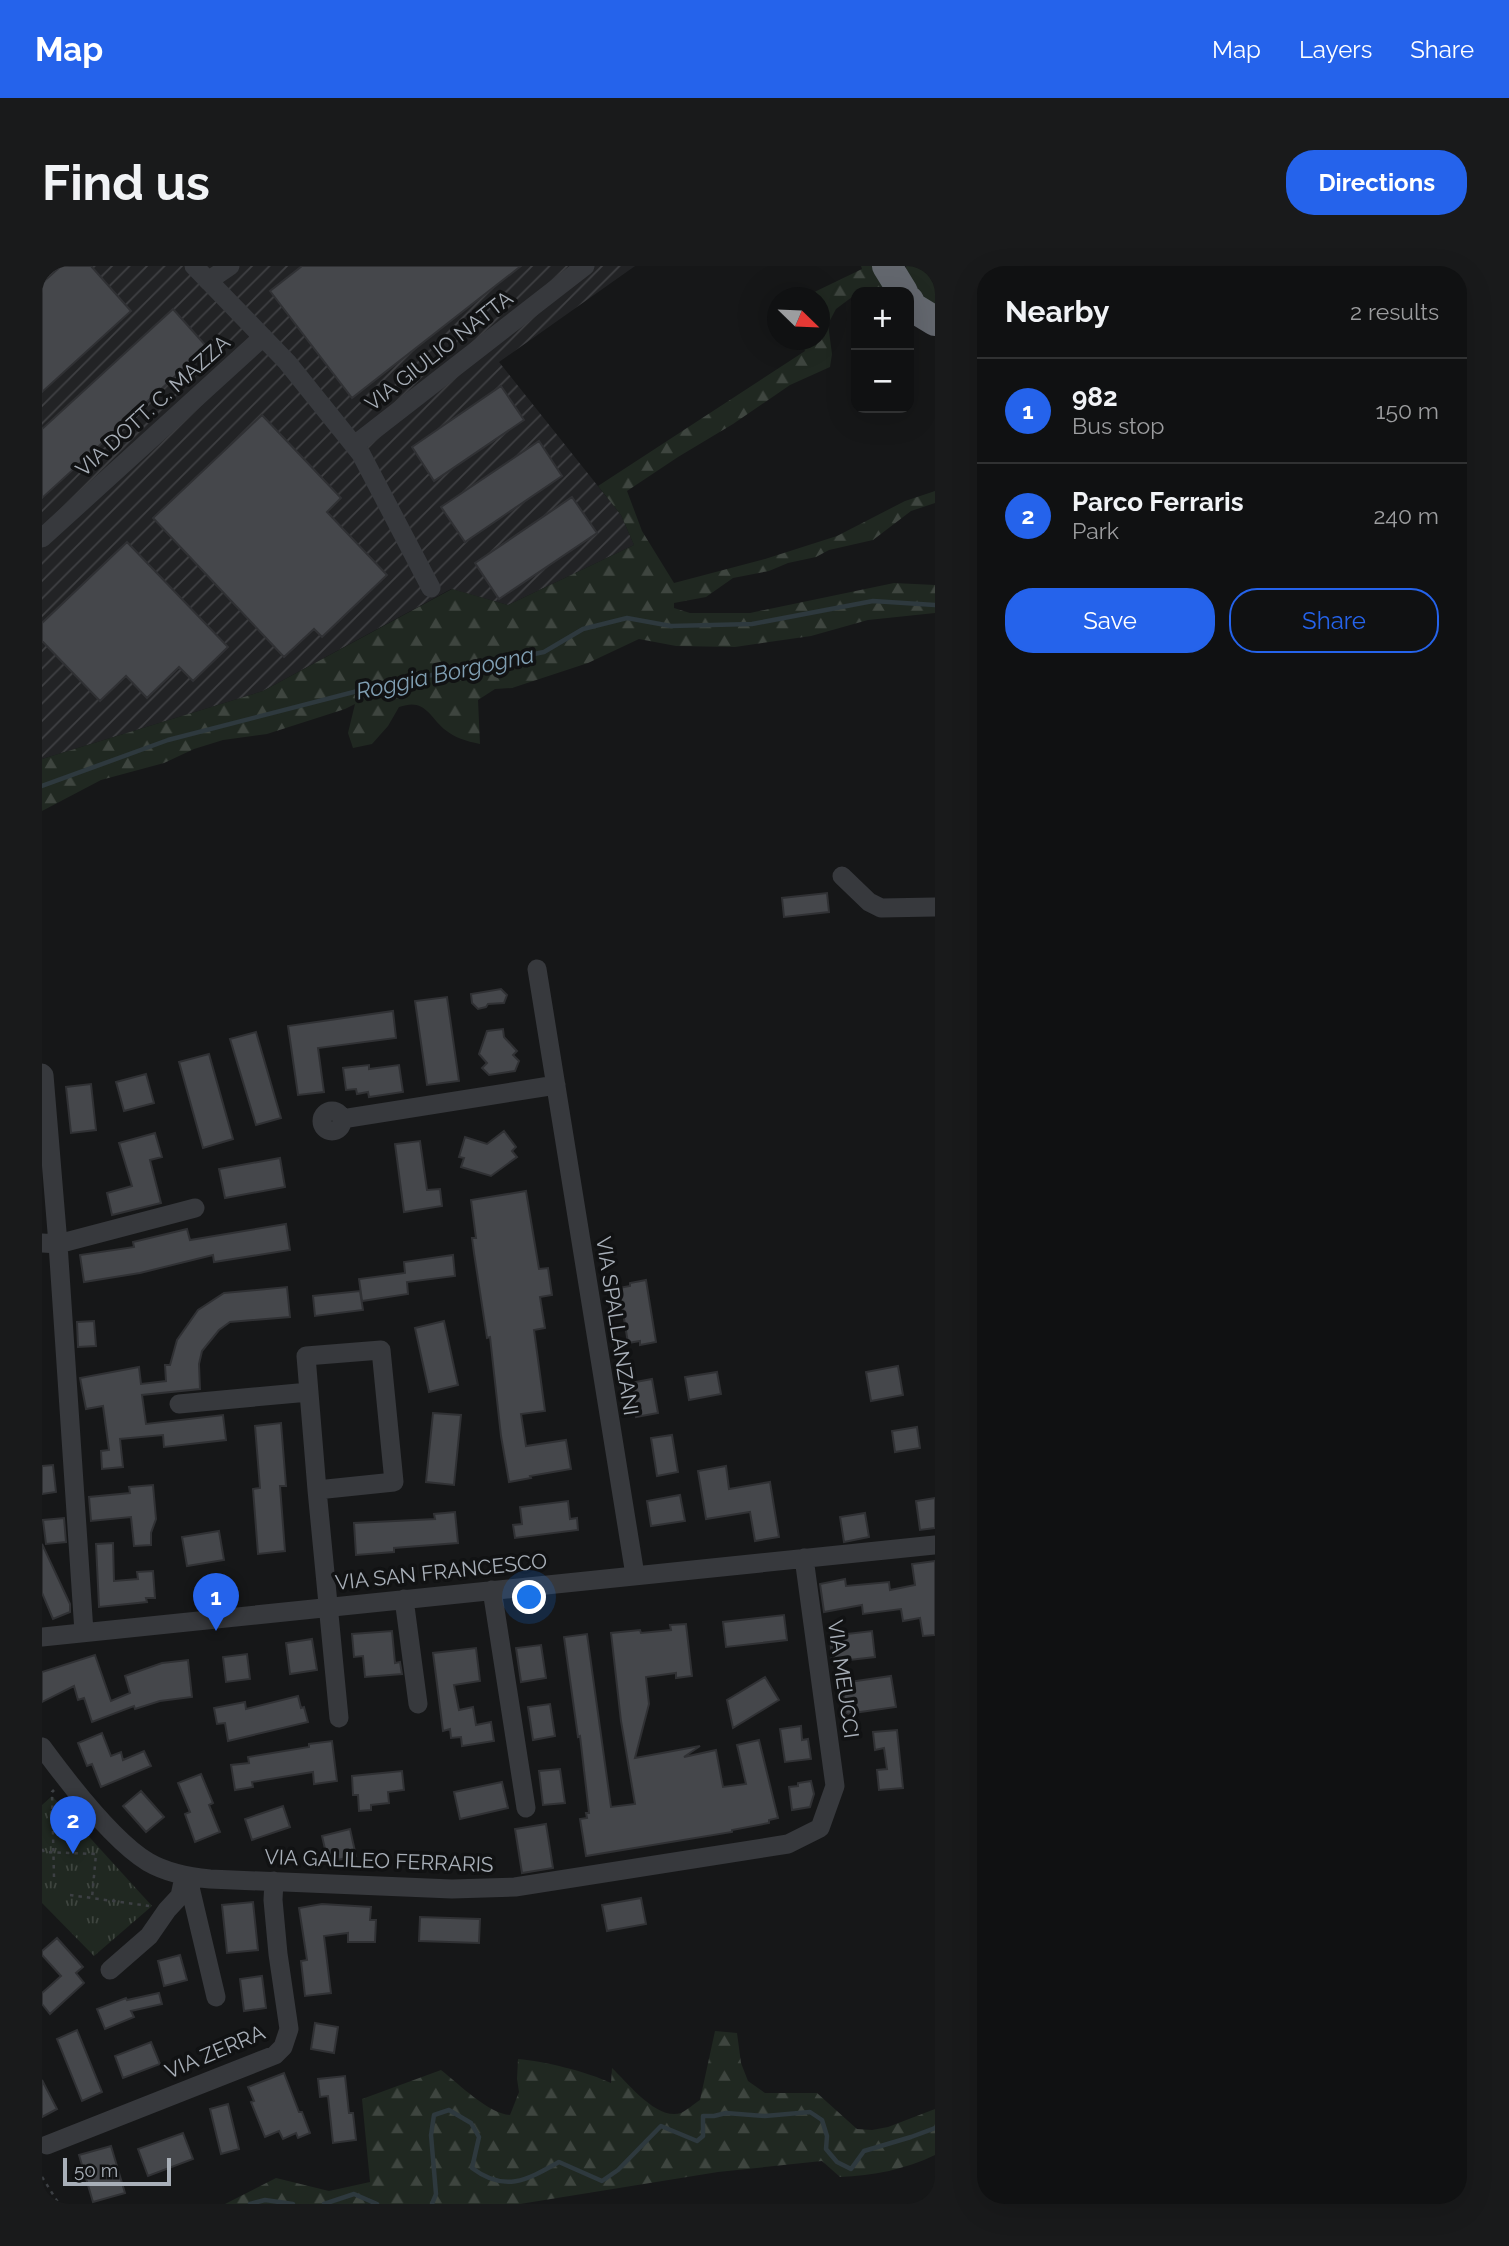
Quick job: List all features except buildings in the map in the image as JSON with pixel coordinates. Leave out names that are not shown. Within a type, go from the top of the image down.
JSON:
[{"type":"highway","points":[[899,283],[912,307],[935,321]]},
{"type":"street","points":[[194,266],[287,362],[354,444],[431,589]]},
{"type":"street","points":[[208,281],[230,266]]},
{"type":"street","name":"VIA GIULIO NATTA","points":[[354,444],[585,266]]},
{"type":"street","name":"VIA DOTT. C. MAZZA","points":[[42,538],[263,337]]},
{"type":"street","points":[[842,876],[869,902],[881,908],[935,907]]},
{"type":"street","name":"VIA SPALLANZANI","points":[[537,969],[635,1575]]},
{"type":"street","points":[[43,1074],[50,1243],[84,1632]]},
{"type":"street","points":[[342,1119],[556,1085]]},
{"type":"street","points":[[50,1243],[195,1208]]},
{"type":"street","points":[[317,1490],[394,1482],[382,1350],[306,1356],[317,1490],[339,1718]]},
{"type":"street","points":[[179,1404],[309,1392]]},
{"type":"street","name":"VIA SAN FRANCESCO","points":[[42,1637],[935,1545]]},
{"type":"street","name":"VIA MEUCCI","points":[[804,1558],[835,1786],[830,1805]]},
{"type":"street","points":[[492,1590],[526,1808]]},
{"type":"street","points":[[404,1599],[418,1704]]},
{"type":"street","name":"VIA GALILEO FERRARIS","points":[[51,1765],[128,1849],[150,1863],[187,1877],[452,1889],[515,1887],[788,1844],[820,1828],[830,1805]]},
{"type":"street","points":[[110,1970],[149,1936],[180,1896],[187,1877]]},
{"type":"street","points":[[187,1877],[216,1997]]},
{"type":"street","name":"VIA ZERRA","points":[[47,2145],[275,2055],[282,2047],[289,2029],[277,1941],[274,1881]]},
{"type":"path","points":[[51,1765],[54,1877]]},
{"type":"path","points":[[43,1852],[96,1854],[92,1898]]},
{"type":"path","points":[[70,1895],[147,1906],[164,1914]]},
{"type":"path","points":[[42,2177],[59,2204]]},
{"type":"shaded area","points":[[42,266],[635,266],[499,362],[621,515],[634,545],[508,605],[451,589],[263,691],[42,759]]},
{"type":"green space","points":[[861,266],[873,266],[884,287],[851,287],[851,298],[836,309],[830,320],[830,287],[825,287],[862,269]]},
{"type":"green space","points":[[906,266],[935,266],[935,312],[914,287],[907,281]]},
{"type":"green space","points":[[830,339],[832,354],[830,367],[790,385],[627,491],[642,531],[674,583],[765,559],[837,536],[905,501],[935,491],[935,503],[911,511],[873,540],[829,550],[816,557],[788,563],[769,571],[733,578],[706,597],[674,603],[674,608],[690,613],[750,613],[894,583],[935,585],[935,613],[868,620],[811,636],[735,647],[676,646],[639,639],[588,663],[512,688],[495,689],[478,700],[480,744],[452,735],[425,709],[407,705],[399,707],[388,726],[372,744],[353,748],[348,733],[355,704],[267,734],[223,740],[194,749],[164,763],[101,780],[42,811],[42,759],[263,691],[452,589],[508,605],[634,545],[621,515],[598,486],[805,351],[830,350]]},
{"type":"green space","points":[[52,1796],[152,1906],[94,1956],[42,1903],[42,1805]]},
{"type":"green space","points":[[715,2031],[737,2033],[741,2063],[748,2081],[765,2093],[817,2093],[857,2129],[888,2127],[935,2109],[935,2155],[901,2168],[865,2175],[840,2177],[822,2161],[718,2172],[520,2204],[225,2204],[276,2178],[329,2191],[370,2182],[362,2099],[441,2070],[493,2110],[510,2115],[519,2092],[518,2059],[566,2068],[611,2083],[612,2068],[653,2106],[672,2114],[681,2113],[700,2100]]},
{"type":"waterway","name":"Roggia Borgogna","points":[[42,786],[168,740],[373,687],[544,652],[583,629],[627,618],[671,626],[752,624],[873,601],[935,605]]},
{"type":"waterway","points":[[432,2204],[436,2194],[431,2135],[434,2115],[449,2110],[471,2123],[479,2137],[472,2168],[484,2176],[506,2182],[537,2174],[559,2162],[602,2181],[618,2170],[661,2126],[697,2141],[703,2136],[703,2116],[726,2113],[765,2116],[810,2112],[822,2120],[827,2136],[826,2149],[837,2162],[851,2169],[864,2151],[935,2128]]},
{"type":"waterway","points":[[324,2204],[354,2194],[377,2204]]},
{"type":"waterway","points":[[42,2196],[47,2204]]},
{"type":"waterway","points":[[250,2204],[265,2200],[293,2204]]},
{"type":"place","name":"982","points":[[216,1631]]},
{"type":"place","name":"Parco Ferraris","points":[[73,1854]]}]
